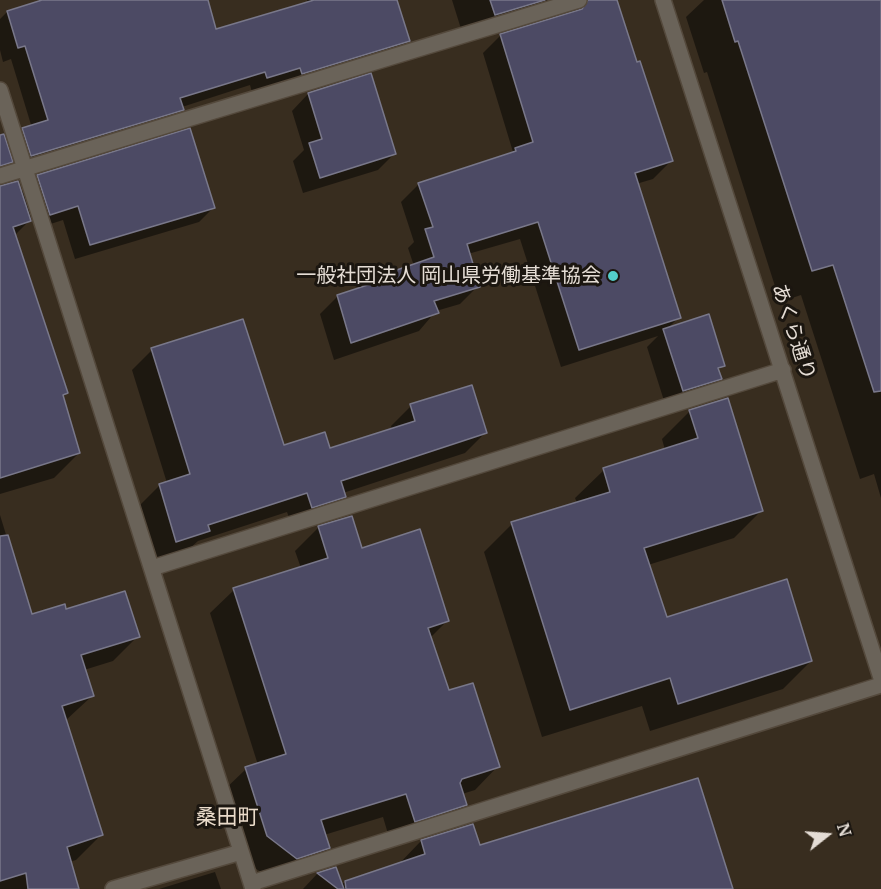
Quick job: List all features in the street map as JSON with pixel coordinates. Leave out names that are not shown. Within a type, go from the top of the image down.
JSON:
[{"type":"street","points":[[0,177],[579,0]]},
{"type":"street","name":"あくら通り","points":[[663,0],[881,678]]},
{"type":"street","points":[[0,90],[252,886],[881,686]]},
{"type":"street","points":[[152,568],[783,370]]},
{"type":"street","points":[[113,889],[241,852]]},
{"type":"building","points":[[42,0],[208,0],[216,29],[314,0],[397,0],[410,41],[302,74],[300,68],[267,78],[265,72],[180,98],[184,110],[31,156],[22,128],[48,120],[25,46],[18,48],[7,11]]},
{"type":"building","points":[[490,0],[545,0],[495,15]]},
{"type":"building","points":[[588,0],[617,0],[673,161],[635,173],[681,318],[579,350],[538,222],[467,244],[480,287],[434,301],[439,313],[351,343],[337,295],[392,277],[391,272],[434,257],[425,229],[433,227],[418,183],[516,151],[515,148],[533,142],[500,34],[582,9]]},
{"type":"building","points":[[722,0],[881,0],[881,391],[874,392],[833,265],[812,271],[738,41],[735,42]]},
{"type":"building","points":[[371,73],[396,154],[320,178],[309,143],[322,139],[308,93]]},
{"type":"building","points":[[190,128],[215,208],[90,245],[78,206],[50,215],[37,175]]},
{"type":"building","points":[[4,134],[13,162],[0,166],[0,135]]},
{"type":"building","points":[[18,181],[31,221],[13,227],[68,393],[63,395],[80,453],[0,478],[0,186]]},
{"type":"building","points":[[709,314],[725,366],[718,368],[722,379],[683,391],[663,329]]},
{"type":"building","points":[[243,319],[284,445],[325,432],[330,448],[415,421],[410,404],[472,385],[487,433],[341,481],[346,497],[312,508],[307,493],[208,525],[210,531],[176,542],[159,484],[190,474],[151,348]]},
{"type":"building","points":[[728,398],[763,511],[644,548],[667,617],[787,579],[812,661],[678,704],[670,678],[570,710],[511,522],[610,492],[603,468],[698,438],[689,410]]},
{"type":"building","points":[[352,516],[362,548],[420,529],[449,621],[428,628],[449,690],[473,683],[500,767],[462,779],[460,783],[467,805],[415,822],[406,794],[321,820],[330,848],[297,859],[267,836],[245,767],[286,754],[233,588],[328,558],[318,526]]},
{"type":"building","points":[[8,535],[32,614],[65,604],[66,609],[125,591],[140,637],[81,655],[94,696],[62,706],[103,835],[67,847],[79,889],[28,889],[26,873],[0,881],[0,536]]},
{"type":"building","points":[[698,778],[733,889],[346,889],[345,881],[425,854],[421,840],[473,824],[480,845]]},
{"type":"building","points":[[336,867],[344,889],[338,889],[317,873]]},
{"type":"place","name":"一般社団法人 岡山県労働基準協会","points":[[613,276]]},
{"type":"district","name":"桑田町","points":[[227,818]]}]
